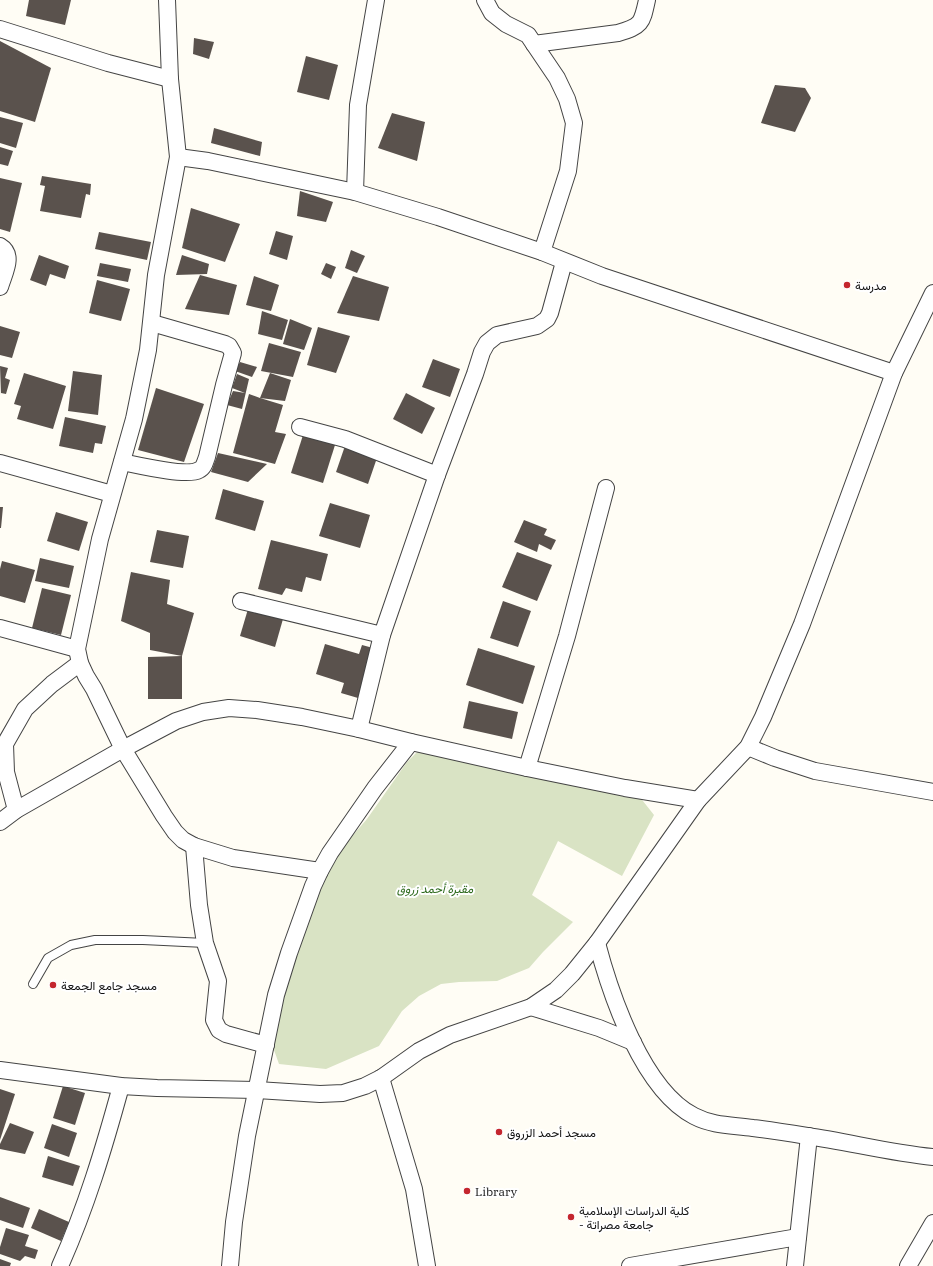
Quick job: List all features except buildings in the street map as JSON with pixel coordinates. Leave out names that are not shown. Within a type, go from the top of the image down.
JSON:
[{"type":"street","points":[[16,810],[6,772],[5,744],[25,709],[52,684],[78,656],[100,539],[134,419],[148,350],[156,275],[178,157],[170,79],[167,0]]},
{"type":"street","points":[[355,192],[358,105],[376,0]]},
{"type":"street","points":[[485,0],[492,13],[506,24],[528,35],[557,78],[567,99],[574,124],[568,171],[542,252]]},
{"type":"street","points":[[534,44],[618,33],[627,30],[636,26],[643,19],[647,0]]},
{"type":"street","points":[[0,29],[108,63],[170,79]]},
{"type":"street","points":[[178,157],[215,162],[355,192],[438,217],[542,252],[609,279],[894,373]]},
{"type":"street","points":[[0,246],[4,248],[8,256],[8,262],[0,287]]},
{"type":"street","points":[[359,729],[382,635],[437,475],[482,352],[487,343],[497,335],[509,331],[537,326],[547,319],[564,262]]},
{"type":"street","points":[[0,1070],[121,1086],[257,1090],[320,1094],[342,1093],[365,1086],[381,1078],[419,1051],[450,1035],[531,1007],[556,990],[572,974],[596,943],[698,800],[748,747],[763,717],[802,624],[894,373],[933,293]]},
{"type":"street","points":[[122,462],[187,473],[199,470],[203,467],[207,457],[224,384],[233,353],[229,346],[225,344],[152,323]]},
{"type":"street","points":[[300,427],[345,439],[437,475]]},
{"type":"street","points":[[0,463],[112,494]]},
{"type":"street","points":[[527,768],[567,636],[606,488]]},
{"type":"street","points":[[241,602],[382,635]]},
{"type":"street","points":[[0,628],[78,656],[123,749],[164,816],[175,832],[184,840],[194,846],[233,858],[320,870]]},
{"type":"street","points":[[0,822],[16,810],[123,749],[176,721],[203,712],[229,708],[257,710],[302,717],[527,768],[625,788],[698,800]]},
{"type":"street","points":[[230,1266],[234,1222],[247,1136],[276,995],[289,953],[320,870],[375,788],[411,742]]},
{"type":"street","points":[[748,747],[775,758],[815,771],[933,792]]},
{"type":"street","points":[[194,846],[199,905],[205,943],[218,981],[214,1020],[219,1030],[226,1034],[266,1045]]},
{"type":"street","points":[[596,943],[605,975],[633,1042],[641,1057],[662,1090],[676,1104],[695,1117],[717,1124],[809,1136],[933,1157]]},
{"type":"street","points":[[531,1007],[592,1025],[633,1042]]},
{"type":"street","points":[[381,1078],[414,1189],[427,1266]]},
{"type":"street","points":[[60,1266],[85,1203],[103,1151],[121,1086]]},
{"type":"street","points":[[795,1266],[809,1136]]},
{"type":"street","points":[[908,1266],[933,1223]]},
{"type":"street","points":[[630,1266],[798,1237]]},
{"type":"lane","points":[[33,984],[48,958],[71,945],[95,940],[143,940],[205,943]]},
{"type":"green space","name":"مقبرة أحمد زروق","points":[[422,750],[639,796],[654,815],[622,876],[558,841],[532,895],[573,922],[529,968],[497,981],[441,984],[419,996],[402,1011],[379,1046],[326,1069],[279,1064],[274,1050],[275,1018],[295,950],[333,858],[367,819],[407,762],[416,753]]},
{"type":"place","name":"مدرسة","points":[[847,285]]},
{"type":"place","name":"مسجد جامع الجمعة","points":[[53,985]]},
{"type":"place","name":"مسجد أحمد الزروق","points":[[499,1132]]},
{"type":"place","name":"Library","points":[[467,1191]]},
{"type":"place","name":"كلية الدراسات الإسلامية - جامعة مصراتة","points":[[571,1217]]}]
